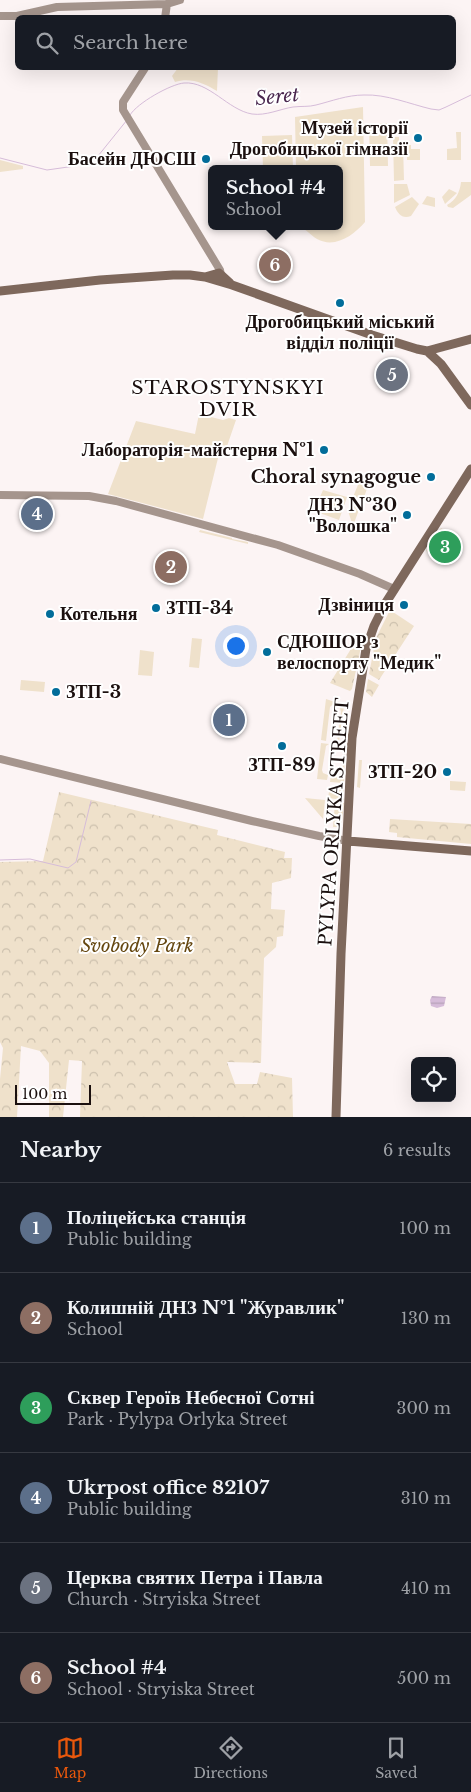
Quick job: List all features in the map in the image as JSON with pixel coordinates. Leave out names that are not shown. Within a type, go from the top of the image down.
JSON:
[{"type":"main road","points":[[0,292],[173,274],[205,277],[218,276],[232,285],[372,335],[427,351],[440,364],[471,405]]},
{"type":"main road","points":[[427,351],[471,339]]},
{"type":"main road","name":"PYLYPA ORLYKA STREET","points":[[336,1117],[341,954],[352,738],[361,674],[371,634],[394,589],[471,469]]},
{"type":"main road","points":[[348,841],[471,851]]},
{"type":"street","points":[[21,15],[57,6],[167,4],[180,0]]},
{"type":"street","points":[[165,15],[167,4]]},
{"type":"street","points":[[0,16],[15,16]]},
{"type":"street","points":[[144,70],[123,102],[125,115],[216,263],[218,276]]},
{"type":"street","points":[[0,495],[104,498],[278,545],[394,589]]},
{"type":"street","points":[[0,759],[252,821],[348,841]]},
{"type":"green space","points":[[176,70],[218,70],[217,91],[197,82],[186,80],[175,82],[172,76]]},
{"type":"green space","points":[[363,107],[365,222],[344,239],[324,242],[305,230],[343,230],[343,165],[296,165],[295,117]]},
{"type":"green space","points":[[369,123],[387,123],[388,166],[370,166]]},
{"type":"green space","points":[[456,132],[461,132],[461,160],[447,160],[447,149],[457,148]]},
{"type":"green space","points":[[292,135],[293,165],[263,165],[262,136]]},
{"type":"green space","points":[[393,137],[399,137],[399,145],[403,145],[404,180],[394,181]]},
{"type":"green space","points":[[407,145],[411,145],[411,149],[420,149],[420,160],[407,160]]},
{"type":"green space","points":[[0,160],[23,166],[23,169],[0,172]]},
{"type":"green space","points":[[461,182],[471,182],[471,195],[453,208],[448,207],[447,205],[457,195]]},
{"type":"green space","points":[[394,184],[407,184],[410,195],[394,203]]},
{"type":"green space","points":[[449,189],[457,193],[445,204],[442,197]]},
{"type":"green space","points":[[427,196],[435,198],[435,207],[422,204]]},
{"type":"green space","points":[[412,197],[419,204],[411,216],[405,217],[395,207]]},
{"type":"green space","points":[[199,414],[223,420],[229,418],[236,420],[226,449],[220,450],[203,519],[108,494],[136,421],[195,434]]},
{"type":"green space","points":[[360,480],[369,483],[363,500],[353,497]]},
{"type":"green space","points":[[323,490],[347,497],[339,520],[314,511]]},
{"type":"green space","points":[[352,500],[361,504],[353,526],[348,511]]},
{"type":"green space","points":[[441,528],[463,543],[450,565],[426,551]]},
{"type":"green space","points":[[200,530],[248,542],[248,544],[199,532]]},
{"type":"green space","points":[[390,610],[414,626],[379,680],[369,674],[376,638]]},
{"type":"green space","points":[[192,638],[202,639],[199,668],[189,667]]},
{"type":"green space","points":[[357,639],[362,642],[350,691],[330,683]]},
{"type":"green space","points":[[140,650],[154,652],[152,676],[138,675]]},
{"type":"green space","points":[[368,679],[379,685],[372,697],[366,692]]},
{"type":"green space","points":[[21,680],[45,682],[44,692],[20,690]]},
{"type":"green space","points":[[326,699],[335,702],[330,707],[326,741],[321,740]]},
{"type":"green space","points":[[339,704],[344,706],[339,742],[337,742],[341,712]]},
{"type":"green space","points":[[321,743],[329,744],[326,746],[322,770],[323,773],[328,775],[327,780],[317,779]]},
{"type":"green space","points":[[345,746],[344,783],[330,782],[331,775],[338,776],[342,773]]},
{"type":"green space","points":[[359,760],[362,760],[360,788],[357,787]]},
{"type":"green space","points":[[450,781],[466,782],[465,791],[450,790]]},
{"type":"green space","points":[[330,786],[344,788],[344,800],[328,798]]},
{"type":"green space","name":"Svobody Park","points":[[59,792],[218,830],[217,835],[285,852],[284,858],[292,858],[291,878],[272,883],[271,909],[285,910],[283,936],[277,937],[276,947],[264,958],[261,1063],[227,1062],[235,1084],[257,1084],[260,1072],[292,1078],[293,1117],[80,1117],[82,1061],[69,1060],[63,1117],[49,1117],[49,1063],[40,1051],[21,1046],[17,1117],[0,1117],[0,1079],[3,1048],[0,1042],[0,862],[43,861]]},
{"type":"green space","points":[[305,798],[325,800],[323,819]]},
{"type":"green space","points":[[335,802],[344,803],[342,822],[339,827],[333,827]]},
{"type":"green space","points":[[390,819],[471,824],[471,844],[397,837],[397,833],[389,832]]},
{"type":"shaded area","points":[[432,996],[446,997],[444,1006],[437,1008],[431,1006],[430,1000]]},
{"type":"waterway","name":"Seret","points":[[130,115],[140,105],[155,95],[184,83],[202,86],[235,107],[252,114],[268,113],[293,107],[313,106],[358,95],[389,98],[439,110],[471,95]]},
{"type":"waterway","name":"Seret","points":[[0,158],[47,170],[75,166],[88,162],[98,156],[127,120]]},
{"type":"waterway","points":[[0,860],[30,859],[68,868],[76,862],[91,801]]},
{"type":"place","name":"Музей історії Дрогобицької гімназії","points":[[418,138]]},
{"type":"place","name":"Басейн ДЮСШ","points":[[206,159]]},
{"type":"place","name":"School #4","points":[[275,265]]},
{"type":"place","name":"Дрогобицький міський відділ поліції","points":[[340,303]]},
{"type":"place","name":"Церква святих Петра і Павла","points":[[392,375]]},
{"type":"place","name":"Лабораторія-майстерня №1","points":[[324,450]]},
{"type":"place","name":"Choral synagogue","points":[[431,477]]},
{"type":"place","name":"Ukrpost office 82107","points":[[37,514]]},
{"type":"place","name":"ДНЗ №30 \"Волошка\"","points":[[407,515]]},
{"type":"place","name":"Сквер Героїв Небесної Сотні","points":[[445,547]]},
{"type":"place","name":"Колишній ДНЗ №1 \"Журавлик\"","points":[[171,567]]},
{"type":"place","name":"Дзвіниця","points":[[404,605]]},
{"type":"place","name":"ЗТП-34","points":[[156,608]]},
{"type":"place","name":"Котельня","points":[[50,614]]},
{"type":"place","name":"СДЮШОР з велоспорту \"Медик\"","points":[[267,652]]},
{"type":"place","name":"ЗТП-3","points":[[56,692]]},
{"type":"place","name":"Поліцейська станція","points":[[229,720]]},
{"type":"place","name":"ЗТП-89","points":[[282,746]]},
{"type":"place","name":"ЗТП-20","points":[[447,772]]},
{"type":"district","name":"STAROSTYNSKYI DVIR","points":[[228,398]]}]
